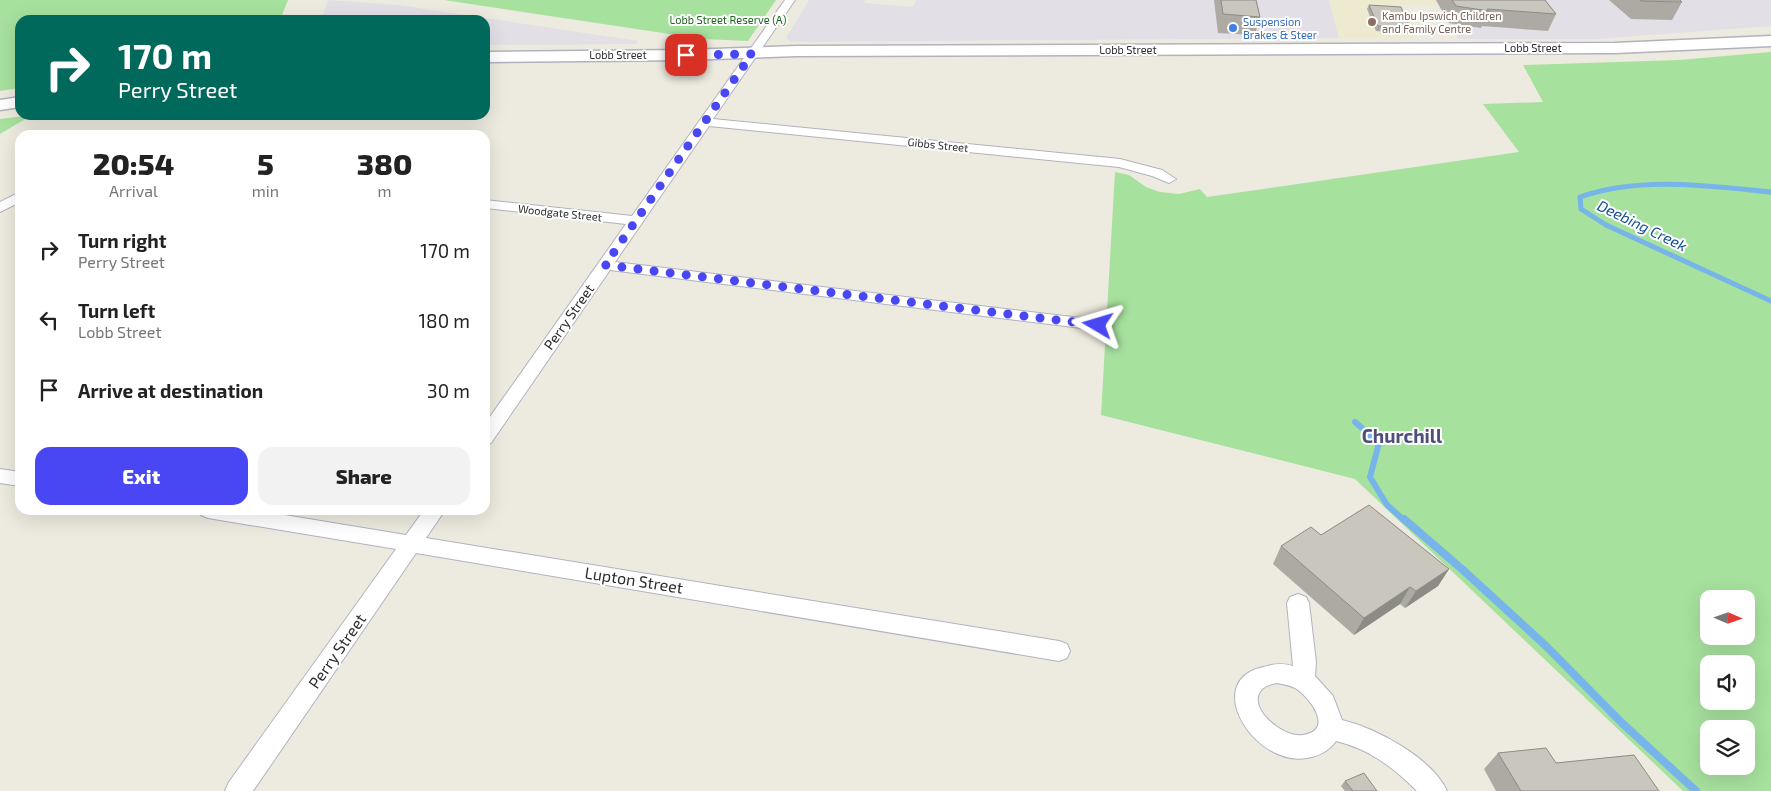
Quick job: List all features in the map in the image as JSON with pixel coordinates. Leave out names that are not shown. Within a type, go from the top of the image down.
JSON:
[{"type":"main road","name":"Lobb Street","points":[[490,57],[752,54],[796,50],[1605,48],[1691,46],[1771,41]]},
{"type":"main road","points":[[0,105],[15,103]]},
{"type":"street","name":"Perry Street","points":[[490,431],[790,0]]},
{"type":"street","name":"Gibbs Street","points":[[705,122],[1120,163],[1157,172],[1170,179]]},
{"type":"street","points":[[0,208],[15,199]]},
{"type":"street","name":"Woodgate Street","points":[[490,205],[636,221]]},
{"type":"street","points":[[605,265],[1098,325]]},
{"type":"street","points":[[0,476],[15,478]]},
{"type":"street","name":"Lupton Street","points":[[238,515],[1059,650]]},
{"type":"street","name":"Perry Street","points":[[238,791],[432,515]]},
{"type":"street","points":[[1298,603],[1305,662],[1303,681]]},
{"type":"street","points":[[1276,673],[1290,675],[1315,689],[1324,701],[1329,711],[1329,728],[1324,739],[1313,746],[1300,748],[1284,745],[1270,738],[1249,715],[1246,702],[1247,691],[1253,681],[1263,675],[1276,673]]},
{"type":"street","points":[[1329,728],[1363,737],[1415,770],[1434,791]]},
{"type":"shaded area","points":[[328,0],[398,5],[465,15],[323,15]]},
{"type":"shaded area","points":[[809,0],[865,0],[864,3],[913,7],[916,0],[1329,0],[1339,38],[791,42],[786,38]]},
{"type":"shaded area","name":"Kambu Ipswich Children and Family Centre","points":[[1329,0],[1435,0],[1438,6],[1401,4],[1416,38],[1339,38]]},
{"type":"shaded area","points":[[1435,0],[1771,0],[1771,26],[1596,39],[1458,39]]},
{"type":"shaded area","points":[[490,19],[638,41],[636,44],[490,45]]},
{"type":"green space","points":[[0,0],[288,0],[282,15],[15,15],[15,89],[0,91]]},
{"type":"green space","name":"Lobb Street Reserve (A)","points":[[444,0],[776,0],[748,41],[703,39]]},
{"type":"green space","points":[[1771,52],[1771,791],[1683,791],[1355,479],[1101,415],[1115,172],[1129,175],[1146,187],[1160,192],[1179,194],[1200,189],[1207,197],[1519,152],[1483,104],[1543,102],[1523,65],[1679,60]]},
{"type":"green space","points":[[15,117],[15,120],[24,120],[0,134],[0,119]]},
{"type":"building","points":[[1221,0],[1256,0],[1260,17],[1223,14]]},
{"type":"building","points":[[1452,0],[1545,0],[1556,14],[1487,9],[1489,11],[1456,6]]},
{"type":"building","points":[[1680,0],[1682,2],[1641,1]]},
{"type":"building","points":[[1369,5],[1401,7],[1411,29],[1378,26]]},
{"type":"building","points":[[1369,505],[1449,569],[1416,591],[1410,587],[1364,618],[1281,546],[1311,527],[1321,535]]},
{"type":"building","points":[[1546,748],[1556,763],[1634,755],[1659,791],[1521,791],[1498,753]]},
{"type":"building","points":[[1364,773],[1377,791],[1353,791],[1345,781]]},
{"type":"waterway","name":"Deebing Creek","points":[[1771,192],[1675,184],[1627,187],[1580,197],[1581,209],[1606,225],[1771,301]]},
{"type":"waterway","points":[[1355,422],[1379,443],[1370,477],[1387,505],[1405,521]]},
{"type":"waterway","points":[[1404,519],[1546,646],[1622,723],[1696,791]]},
{"type":"place","name":"Kambu Ipswich Children and Family Centre","points":[[1372,22]]},
{"type":"place","name":"Suspension Brakes & Steer","points":[[1233,28]]},
{"type":"district","name":"Churchill","points":[[1402,436]]},
{"type":"route","points":[[686,55],[752,54],[605,265],[1098,325]]}]
